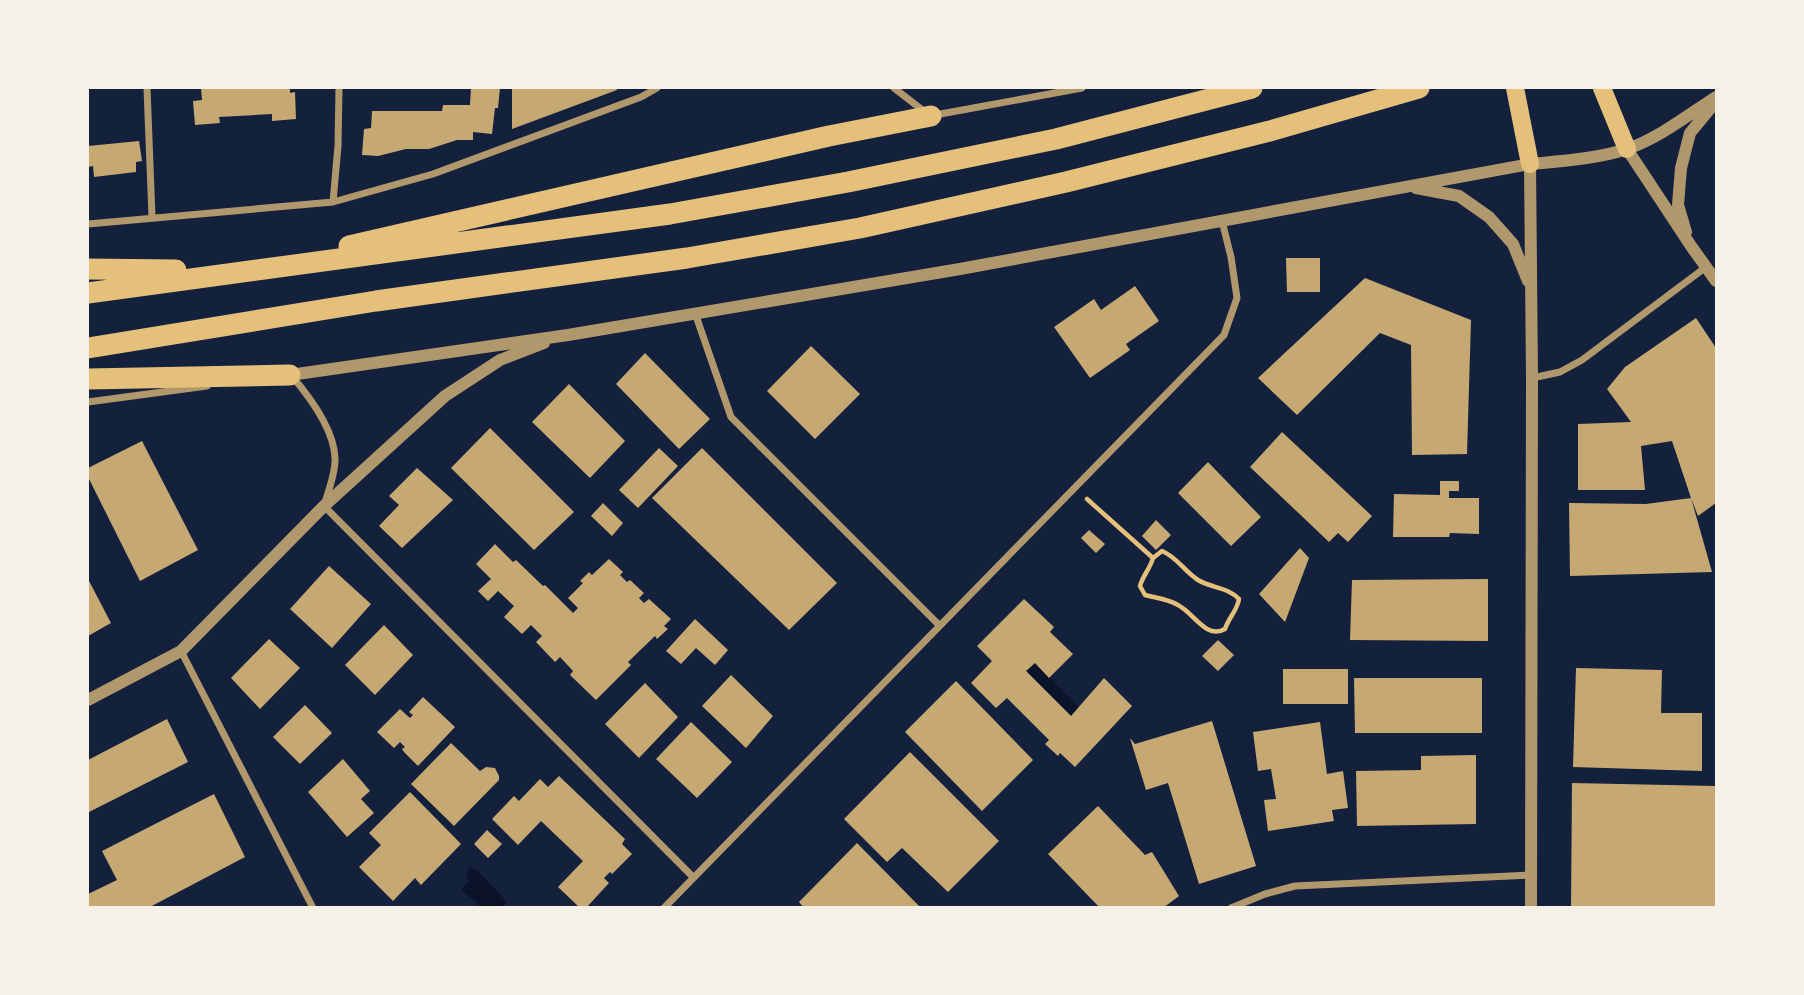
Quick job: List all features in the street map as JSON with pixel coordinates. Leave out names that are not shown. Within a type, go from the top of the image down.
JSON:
[{"type":"highway","points":[[88,293],[670,214],[848,182],[1056,139],[1252,88]]},
{"type":"highway","points":[[88,348],[376,301],[687,258],[860,228],[1066,182],[1256,135],[1419,88]]},
{"type":"highway","points":[[88,270],[254,270],[530,203],[931,116]]},
{"type":"highway","points":[[88,379],[290,375]]},
{"type":"main road","points":[[1515,88],[1530,164]]},
{"type":"main road","points":[[1602,88],[1627,149]]},
{"type":"street","points":[[147,88],[152,217]]},
{"type":"street","points":[[333,202],[339,88]]},
{"type":"street","points":[[640,97],[641,88]]},
{"type":"street","points":[[88,224],[333,202],[433,174],[640,97],[657,88]]},
{"type":"street","points":[[894,88],[931,116],[1082,88]]},
{"type":"street","points":[[88,402],[568,335],[960,269],[1530,164],[1575,160],[1627,149],[1717,99]]},
{"type":"street","points":[[1690,246],[1678,205],[1681,168],[1690,133],[1717,99]]},
{"type":"street","points":[[1627,149],[1690,246],[1717,281]]},
{"type":"street","points":[[1530,164],[1531,908]]},
{"type":"street","points":[[1409,187],[1459,195],[1489,217],[1513,244],[1531,291]]},
{"type":"street","points":[[664,908],[1223,335],[1237,298],[1222,221]]},
{"type":"street","points":[[1532,378],[1560,372],[1582,359],[1706,267]]},
{"type":"street","points":[[695,312],[731,417],[939,625]]},
{"type":"street","points":[[88,700],[181,651],[324,506],[445,396],[500,360],[568,335]]},
{"type":"street","points":[[290,375],[307,394],[320,415],[336,458],[324,506]]},
{"type":"street","points":[[324,506],[693,877]]},
{"type":"street","points":[[181,651],[313,908]]},
{"type":"street","points":[[1231,908],[1265,894],[1295,886],[1531,875]]},
{"type":"path","points":[[1074,487],[1153,558]]},
{"type":"path","points":[[1162,551],[1172,555],[1198,580],[1232,591],[1239,599],[1237,609],[1229,618],[1226,629],[1219,633],[1205,629],[1175,603],[1145,594],[1140,586],[1153,558],[1162,551]]},
{"type":"water","points":[[1035,663],[1079,708],[1071,716],[1026,671]]},
{"type":"water","points":[[470,868],[476,869],[507,902],[501,907],[481,907],[461,889],[469,881],[466,875]]},
{"type":"building","points":[[201,88],[290,88],[290,93],[295,92],[296,119],[272,121],[272,114],[219,117],[220,123],[195,125],[193,101],[202,100]]},
{"type":"building","points":[[471,88],[500,88],[492,134],[473,132],[473,140],[457,140],[429,149],[406,149],[378,156],[362,155],[364,129],[371,128],[372,111],[442,111],[443,105],[470,105]]},
{"type":"building","points":[[512,88],[617,88],[617,90],[512,129]]},
{"type":"building","points":[[139,141],[142,161],[136,162],[136,172],[94,177],[93,166],[88,167],[88,146]]},
{"type":"building","points":[[1286,258],[1320,258],[1320,292],[1287,292]]},
{"type":"building","points":[[1365,278],[1471,320],[1467,454],[1412,455],[1411,345],[1380,333],[1297,415],[1258,378]]},
{"type":"building","points":[[1135,286],[1159,321],[1126,344],[1130,350],[1090,378],[1054,327],[1094,299],[1101,310]]},
{"type":"building","points":[[1696,318],[1716,348],[1716,503],[1698,516],[1672,441],[1641,446],[1645,490],[1578,490],[1578,424],[1631,422],[1607,389],[1625,367]]},
{"type":"building","points":[[811,346],[860,394],[815,439],[767,391]]},
{"type":"building","points":[[645,353],[710,419],[679,449],[616,384]]},
{"type":"building","points":[[569,384],[625,441],[590,478],[532,422]]},
{"type":"building","points":[[490,428],[574,512],[534,550],[451,468]]},
{"type":"building","points":[[1282,432],[1372,516],[1348,542],[1338,533],[1329,542],[1250,467]]},
{"type":"building","points":[[142,441],[198,550],[140,581],[88,477],[88,468]]},
{"type":"building","points":[[659,448],[678,466],[638,508],[619,490]]},
{"type":"building","points":[[702,448],[837,583],[789,630],[652,498]]},
{"type":"building","points":[[1208,462],[1261,517],[1231,546],[1178,493]]},
{"type":"building","points":[[417,468],[453,500],[402,548],[379,526],[399,505],[389,496]]},
{"type":"building","points":[[1440,481],[1459,481],[1459,491],[1449,491],[1449,498],[1479,498],[1479,534],[1393,537],[1394,494],[1440,495]]},
{"type":"building","points":[[1691,498],[1712,572],[1570,576],[1569,503],[1646,504]]},
{"type":"building","points":[[603,503],[623,523],[612,536],[591,516]]},
{"type":"building","points":[[1156,520],[1171,535],[1156,550],[1142,536]]},
{"type":"building","points":[[1089,530],[1105,544],[1096,553],[1081,538]]},
{"type":"building","points":[[495,544],[513,562],[516,560],[545,585],[573,613],[578,608],[568,598],[583,583],[580,581],[589,572],[592,575],[609,559],[623,572],[620,575],[627,582],[630,580],[644,593],[639,598],[644,603],[649,599],[671,619],[664,626],[668,629],[657,639],[655,636],[628,662],[631,665],[596,700],[570,675],[573,671],[560,657],[555,662],[536,642],[542,636],[531,625],[522,634],[504,617],[514,606],[498,591],[488,601],[478,591],[491,579],[476,564]]},
{"type":"building","points":[[1300,548],[1309,558],[1285,622],[1259,594]]},
{"type":"building","points":[[329,566],[371,604],[332,648],[290,609]]},
{"type":"building","points":[[88,579],[111,623],[88,636]]},
{"type":"building","points":[[1488,579],[1488,641],[1350,640],[1352,580]]},
{"type":"building","points":[[1024,599],[1054,627],[1050,632],[1073,654],[1049,678],[1035,663],[1026,671],[1071,716],[1104,678],[1132,706],[1075,767],[1045,744],[1049,740],[1007,698],[996,708],[971,683],[992,661],[977,646]]},
{"type":"building","points":[[695,619],[728,650],[715,665],[696,648],[681,664],[666,651]]},
{"type":"building","points":[[384,625],[413,655],[375,695],[345,665]]},
{"type":"building","points":[[269,639],[300,668],[260,709],[231,678]]},
{"type":"building","points":[[1218,640],[1234,655],[1218,671],[1202,656]]},
{"type":"building","points":[[1576,668],[1662,670],[1661,713],[1702,713],[1702,771],[1573,767]]},
{"type":"building","points":[[1283,669],[1348,669],[1348,704],[1283,704]]},
{"type":"building","points":[[731,675],[773,716],[746,748],[702,706]]},
{"type":"building","points":[[1354,678],[1482,678],[1482,733],[1355,733]]},
{"type":"building","points":[[956,681],[1033,760],[982,811],[905,732]]},
{"type":"building","points":[[645,683],[678,717],[639,758],[605,724]]},
{"type":"building","points":[[423,697],[455,727],[418,766],[404,752],[402,749],[405,747],[400,742],[394,748],[377,732],[400,709],[410,718],[413,715],[409,712]]},
{"type":"building","points":[[305,705],[332,733],[300,764],[273,737]]},
{"type":"building","points":[[167,719],[188,762],[89,812],[88,760]]},
{"type":"building","points":[[1212,721],[1256,866],[1199,884],[1168,783],[1146,790],[1130,738],[1135,744]]},
{"type":"building","points":[[691,722],[732,762],[697,798],[656,759]]},
{"type":"building","points":[[1320,722],[1327,774],[1343,771],[1348,808],[1332,810],[1334,821],[1268,831],[1264,800],[1276,799],[1271,769],[1258,771],[1253,732]]},
{"type":"building","points":[[451,743],[480,771],[486,767],[495,768],[499,776],[499,780],[454,826],[411,784]]},
{"type":"building","points":[[910,752],[999,841],[948,892],[902,848],[887,862],[844,819]]},
{"type":"building","points":[[1476,755],[1476,824],[1357,826],[1356,771],[1421,770],[1421,756]]},
{"type":"building","points":[[343,759],[370,791],[361,799],[374,813],[347,837],[308,792]]},
{"type":"building","points":[[559,776],[625,839],[622,844],[632,854],[612,874],[610,872],[604,878],[609,883],[586,908],[580,908],[558,887],[583,861],[541,821],[518,845],[492,819],[514,796],[519,801],[540,779],[548,787]]},
{"type":"building","points":[[1572,783],[1716,786],[1716,908],[1571,908]]},
{"type":"building","points":[[410,792],[461,844],[421,885],[415,878],[393,901],[359,867],[381,845],[369,833]]},
{"type":"building","points":[[214,794],[245,857],[148,908],[88,908],[88,894],[117,880],[102,851]]},
{"type":"building","points":[[1098,806],[1145,855],[1152,852],[1179,896],[1163,908],[1100,908],[1048,854]]},
{"type":"building","points":[[487,830],[502,844],[488,858],[474,844]]},
{"type":"building","points":[[857,843],[921,908],[804,908],[799,902]]}]
